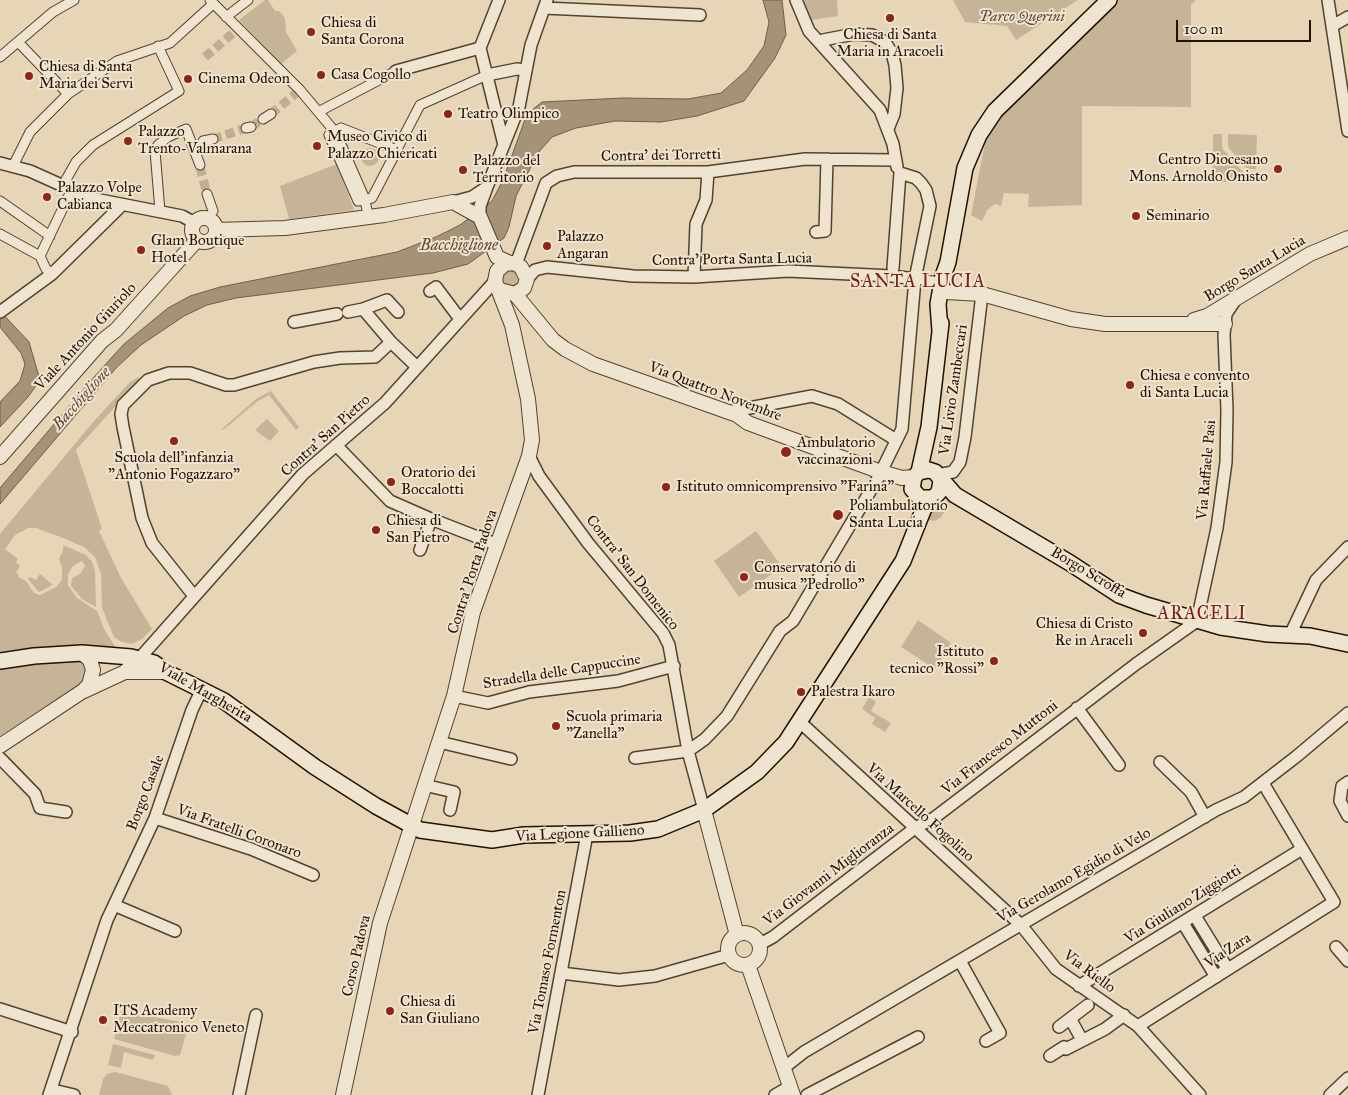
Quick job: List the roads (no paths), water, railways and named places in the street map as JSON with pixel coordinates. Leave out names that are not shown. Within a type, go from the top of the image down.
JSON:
[{"type":"main road","points":[[937,484],[930,454],[929,427],[944,287],[966,168],[979,135],[1005,101],[1109,0]]},
{"type":"main road","name":"Via Legione Gallieno","points":[[912,542],[915,483],[929,427]]},
{"type":"main road","points":[[929,470],[937,484],[920,498],[915,483],[929,470]]},
{"type":"main road","name":"Borgo Scroffa","points":[[937,484],[1119,594],[1197,621],[1268,634],[1310,636],[1348,644]]},
{"type":"main road","name":"Via Legione Gallieno","points":[[410,826],[420,830],[492,840],[524,835],[587,834],[658,829],[704,810],[757,772],[786,742],[903,561],[924,509],[937,484]]},
{"type":"main road","name":"Viale Margherita","points":[[0,661],[82,653],[139,659],[154,663],[166,672],[246,715],[316,767],[410,826]]},
{"type":"street","points":[[0,57],[52,12],[71,0]]},
{"type":"street","points":[[226,17],[248,0]]},
{"type":"street","points":[[499,0],[480,48],[504,145]]},
{"type":"street","points":[[796,0],[809,32],[880,110],[888,129],[893,144],[894,160],[900,173],[893,268]]},
{"type":"street","points":[[1328,0],[1348,131]]},
{"type":"street","points":[[13,166],[30,132],[68,94],[118,61],[170,43],[212,2],[236,31],[320,111],[335,131],[364,199],[369,218]]},
{"type":"street","points":[[216,230],[285,228],[369,218],[453,202],[475,207],[487,187],[514,121],[531,45],[545,4],[700,15]]},
{"type":"street","points":[[1332,26],[1348,17]]},
{"type":"street","points":[[823,40],[854,34],[872,35],[885,42],[892,53],[896,65],[897,88],[894,114],[888,129]]},
{"type":"street","points":[[19,42],[68,94]]},
{"type":"street","points":[[40,256],[50,236],[76,162],[93,145],[179,91],[158,46]]},
{"type":"street","points":[[320,111],[396,71],[480,48]]},
{"type":"street","points":[[364,199],[374,192],[420,105],[487,75],[517,69],[525,70]]},
{"type":"street","points":[[498,115],[514,121]]},
{"type":"street","points":[[335,131],[341,128],[397,150]]},
{"type":"street","points":[[160,211],[155,151],[158,145],[168,137],[186,129],[197,144],[200,166]]},
{"type":"street","points":[[197,144],[213,139]]},
{"type":"street","name":"Contra' dei Torretti","points":[[503,273],[546,183],[556,176],[574,172],[708,172],[805,158],[894,160]]},
{"type":"street","points":[[816,232],[826,231],[828,159]]},
{"type":"street","points":[[0,163],[13,166],[90,198],[182,216],[195,223]]},
{"type":"street","points":[[694,277],[696,224],[706,200],[708,172]]},
{"type":"street","points":[[635,758],[688,750],[704,739],[727,716],[780,631],[793,620],[825,565],[887,474],[896,440],[902,429],[915,279],[930,206],[926,190],[921,183],[916,178],[900,173]]},
{"type":"street","points":[[207,194],[213,210]]},
{"type":"street","points":[[0,201],[50,236]]},
{"type":"street","points":[[3,310],[52,274],[122,205]]},
{"type":"street","name":"Contra' Porta Padova","points":[[410,826],[454,696],[473,612],[525,470],[532,440],[530,414],[503,273],[475,207]]},
{"type":"street","points":[[201,219],[208,219],[214,224],[216,230],[210,241],[197,240],[192,230],[195,223],[201,219]]},
{"type":"street","points":[[0,234],[40,256],[46,269],[52,274]]},
{"type":"street","name":"Borgo Santa Lucia","points":[[944,287],[982,294],[1070,319],[1105,324],[1176,324],[1222,318],[1239,296],[1310,254],[1348,238]]},
{"type":"street","name":"Viale Antonio Giuriolo","points":[[0,457],[102,341],[116,330],[197,240]]},
{"type":"street","name":"Contra' Porta Santa Lucia","points":[[526,281],[531,272],[547,267],[633,276],[694,277],[788,271],[892,276],[915,279],[944,287]]},
{"type":"street","name":"Via Quattro Novembre","points":[[537,320],[524,270],[503,273],[537,320],[565,349],[592,364],[728,412],[748,424],[915,483]]},
{"type":"street","points":[[503,273],[526,281]]},
{"type":"street","name":"Contra' San Pietro","points":[[139,659],[303,474],[385,403],[503,273]]},
{"type":"street","points":[[430,291],[436,287],[460,319]]},
{"type":"street","name":"Via Livio Zambeccari","points":[[937,484],[952,472],[960,462],[965,437],[982,294]]},
{"type":"street","points":[[294,322],[363,309],[387,300],[398,312]]},
{"type":"street","points":[[363,309],[391,342],[417,367]]},
{"type":"street","name":"Via Raffaele Pasi","points":[[1197,621],[1217,528],[1226,462],[1227,410],[1222,318]]},
{"type":"street","points":[[194,596],[152,543],[142,518],[123,427],[121,414],[123,405],[148,380],[168,373],[190,373],[226,385],[234,385],[314,362],[340,358],[375,357],[391,342]]},
{"type":"street","points":[[728,412],[812,396],[838,404],[896,440]]},
{"type":"street","points":[[748,424],[751,408]]},
{"type":"street","points":[[336,445],[390,501],[498,545]]},
{"type":"street","name":"Contra' San Domenico","points":[[529,456],[539,476],[588,543],[663,633],[669,645],[688,750],[704,810]]},
{"type":"street","points":[[420,550],[431,518]]},
{"type":"street","points":[[1290,635],[1316,580],[1348,546]]},
{"type":"street","name":"Via Francesco Muttoni","points":[[915,828],[934,818],[1077,708],[1197,621]]},
{"type":"street","points":[[82,653],[90,660],[93,670],[92,680],[83,691]]},
{"type":"street","points":[[3,742],[83,691],[125,672],[139,659]]},
{"type":"street","name":"Stradella delle Cappuccine","points":[[454,696],[488,703],[529,692],[618,681],[674,666]]},
{"type":"street","points":[[125,672],[166,672]]},
{"type":"street","name":"Borgo Casale","points":[[51,1092],[114,904],[155,818],[192,710],[202,690]]},
{"type":"street","name":"Via Francesco Muttoni","points":[[1077,708],[1119,765]]},
{"type":"street","name":"Via Gerolamo Egidio di Velo","points":[[785,1067],[804,1052],[1204,817],[1244,796],[1263,783],[1348,713]]},
{"type":"street","name":"Via Marcello Fogolino","points":[[800,722],[1021,925]]},
{"type":"street","points":[[439,742],[511,759]]},
{"type":"street","points":[[0,758],[35,794],[40,808],[66,812]]},
{"type":"street","points":[[1160,762],[1191,792],[1204,817]]},
{"type":"street","points":[[1348,782],[1342,786],[1340,801],[1348,816]]},
{"type":"street","points":[[1263,783],[1302,849]]},
{"type":"street","points":[[424,785],[454,792],[450,810]]},
{"type":"street","points":[[704,810],[737,935]]},
{"type":"street","name":"Via Fratelli Coronaro","points":[[155,818],[251,849],[313,875]]},
{"type":"street","name":"Corso Padova","points":[[343,1095],[380,923],[410,826]]},
{"type":"street","name":"Via Giovanni Miglioranza","points":[[760,944],[773,937],[915,828]]},
{"type":"street","name":"Via Tomaso Formenton","points":[[538,1095],[587,834]]},
{"type":"street","name":"Via Zara","points":[[1138,1026],[1334,902],[1302,849]]},
{"type":"street","name":"Via Giuliano Ziggiotti","points":[[1079,986],[1302,849]]},
{"type":"street","points":[[114,904],[175,931]]},
{"type":"street","points":[[1194,916],[1227,968]]},
{"type":"street","points":[[1183,923],[1216,977]]},
{"type":"street","name":"Via Riello","points":[[1021,925],[1056,969],[1138,1026],[1200,1095]]},
{"type":"street","points":[[737,935],[752,935],[760,944],[760,955],[748,965],[739,964],[729,955],[728,946],[737,935]]},
{"type":"street","points":[[1336,947],[1348,961]]},
{"type":"street","points":[[561,973],[619,980],[655,976],[729,955]]},
{"type":"street","points":[[960,961],[1000,1034],[986,1041]]},
{"type":"street","points":[[748,965],[785,1067],[791,1091],[775,1095]]},
{"type":"street","name":"Via Riello","points":[[1059,1027],[1088,1005]]},
{"type":"street","points":[[0,1009],[72,1032]]},
{"type":"street","points":[[239,1095],[256,1015]]},
{"type":"street","points":[[1050,1056],[1105,1029],[1124,1015]]},
{"type":"street","points":[[1070,1020],[1082,1040]]},
{"type":"street","points":[[807,1095],[918,1037]]},
{"type":"street","points":[[1330,1095],[1348,1078]]},
{"type":"street","points":[[51,1092],[74,1095]]},
{"type":"water","name":"Bacchiglione","points":[[763,0],[782,0],[786,35],[775,58],[744,101],[697,116],[661,122],[615,121],[576,128],[552,137],[538,153],[516,196],[509,227],[504,238],[468,264],[433,273],[236,298],[207,305],[184,316],[141,345],[117,367],[0,504],[0,488],[94,377],[124,344],[168,308],[190,296],[220,287],[397,252],[436,237],[460,225],[492,201],[503,180],[527,114],[542,102],[623,98],[688,99],[721,93],[747,70],[764,46],[769,22]]},
{"type":"water","points":[[0,311],[29,342],[40,380],[28,397],[0,427],[0,402],[20,381],[25,364],[21,353],[0,327]]},
{"type":"tunnel","points":[[205,57],[233,33]]},
{"type":"tunnel","points":[[271,114],[300,90]]},
{"type":"tunnel","points":[[251,127],[263,119]]},
{"type":"tunnel","points":[[213,139],[246,128]]},
{"type":"tunnel","points":[[200,167],[207,194]]},
{"type":"place","name":"Chiesa di Santa Maria in Aracoeli","points":[[890,18]]},
{"type":"place","name":"Chiesa di Santa Corona","points":[[311,32]]},
{"type":"place","name":"Casa Cogollo","points":[[321,75]]},
{"type":"place","name":"Chiesa di Santa Maria dei Servi","points":[[29,76]]},
{"type":"place","name":"Cinema Odeon","points":[[188,79]]},
{"type":"place","name":"Teatro Olimpico","points":[[448,114]]},
{"type":"place","name":"Palazzo Trento-Valmarana","points":[[128,141]]},
{"type":"place","name":"Museo Civico di Palazzo Chiericati","points":[[317,146]]},
{"type":"place","name":"Centro Diocesano Mons. Arnoldo Onisto","points":[[1278,169]]},
{"type":"place","name":"Palazzo del Territorio","points":[[463,170]]},
{"type":"place","name":"Palazzo Volpe Cabianca","points":[[47,197]]},
{"type":"place","name":"Seminario","points":[[1136,216]]},
{"type":"place","name":"Palazzo Angaran","points":[[547,246]]},
{"type":"place","name":"Glam Boutique Hotel","points":[[141,250]]},
{"type":"place","name":"Chiesa e convento di Santa Lucia","points":[[1130,385]]},
{"type":"place","name":"Scuola dell'infanzia \"Antonio Fogazzaro\"","points":[[174,441]]},
{"type":"place","name":"Ambulatorio vaccinazioni","points":[[786,452]]},
{"type":"place","name":"Oratorio dei Boccalotti","points":[[391,482]]},
{"type":"place","name":"Istituto omnicomprensivo \"Farina\"","points":[[666,487]]},
{"type":"place","name":"Poliambulatorio Santa Lucia","points":[[838,515]]},
{"type":"place","name":"Chiesa di San Pietro","points":[[376,530]]},
{"type":"place","name":"Conservatorio di musica \"Pedrollo\"","points":[[744,577]]},
{"type":"place","name":"Chiesa di Cristo Re in Araceli","points":[[1143,633]]},
{"type":"place","name":"Istituto tecnico \"Rossi\"","points":[[994,661]]},
{"type":"place","name":"Palestra Ikaro","points":[[801,692]]},
{"type":"place","name":"Scuola primaria \"Zanella\"","points":[[556,726]]},
{"type":"place","name":"Chiesa di San Giuliano","points":[[390,1011]]},
{"type":"place","name":"ITS Academy Meccatronico Veneto","points":[[103,1020]]},
{"type":"district","name":"SANTA LUCIA","points":[[918,283]]},
{"type":"district","name":"ARACELI","points":[[1202,615]]},
{"type":"park label","name":"Parco Querini","points":[[1022,17]]}]
